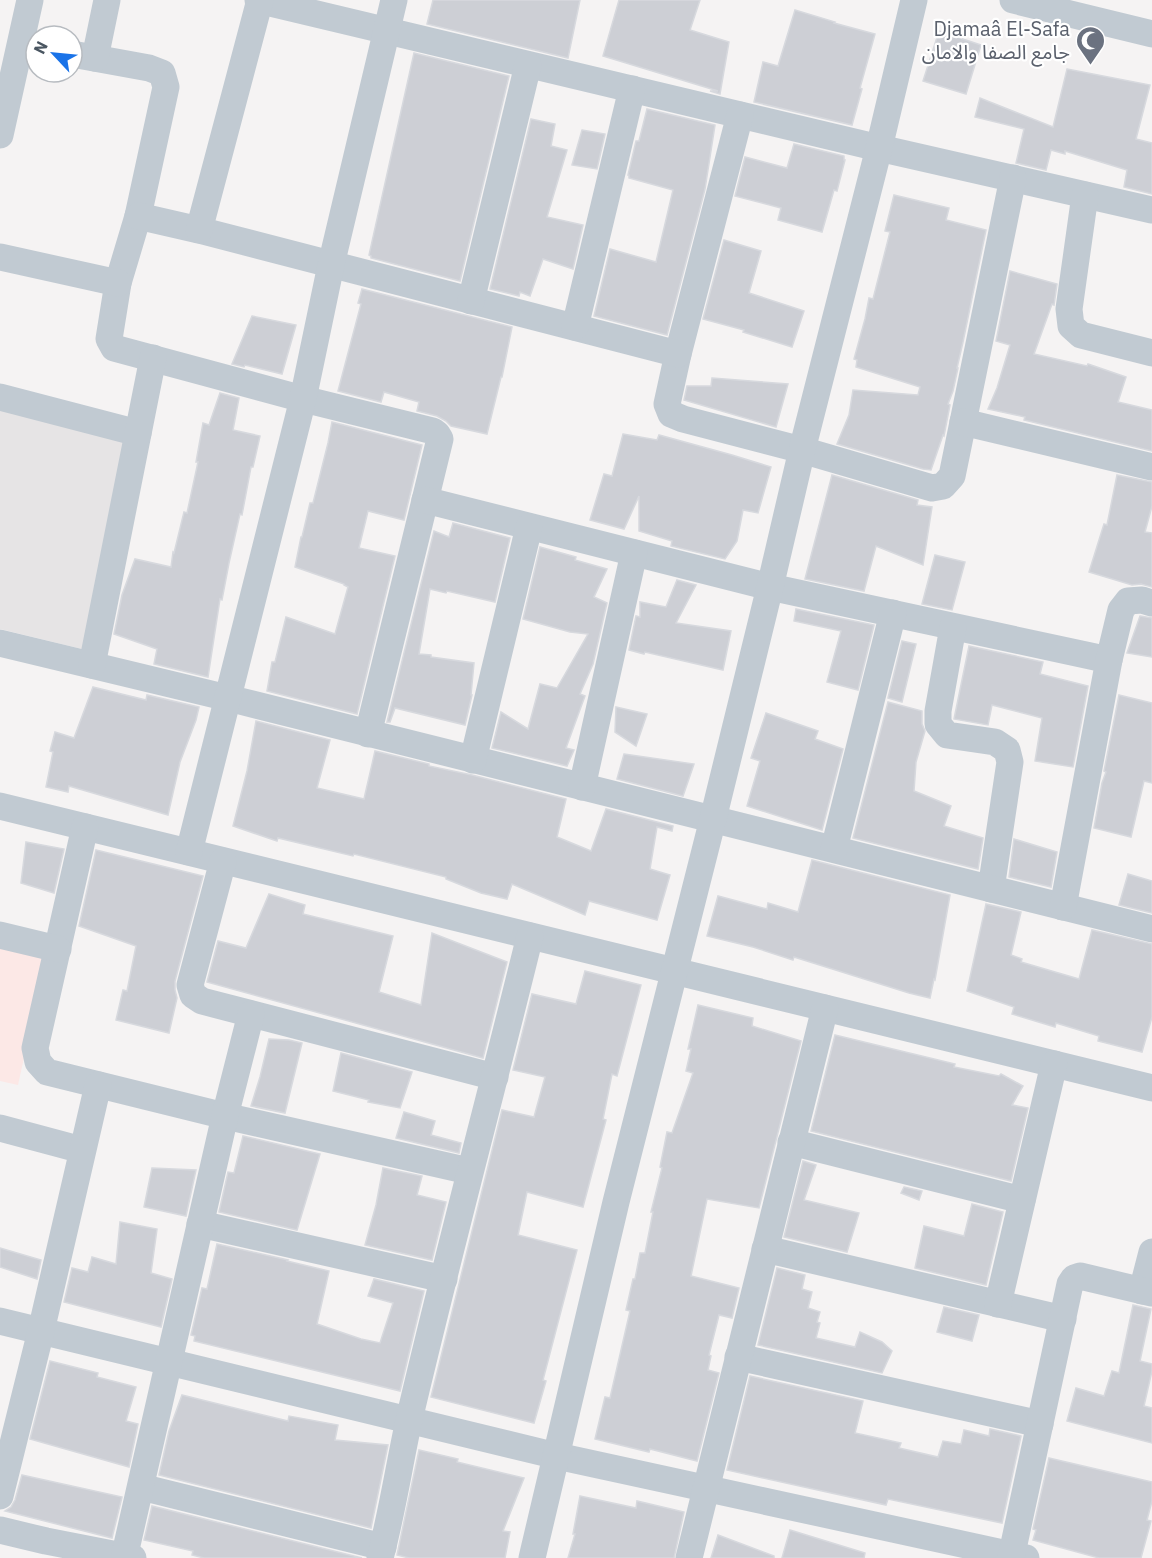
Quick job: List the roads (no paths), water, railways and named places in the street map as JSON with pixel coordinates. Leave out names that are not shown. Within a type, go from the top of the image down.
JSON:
[{"type":"street","points":[[29,24],[30,0]]},
{"type":"street","points":[[106,0],[84,56],[149,68],[162,73],[166,87],[138,216],[118,284],[109,339],[114,348],[433,431],[440,439],[368,734]]},
{"type":"street","points":[[199,230],[259,0],[879,148],[1152,210]]},
{"type":"street","points":[[189,852],[303,399],[331,264],[394,0]]},
{"type":"street","points":[[532,1558],[616,1202],[713,819],[914,0]]},
{"type":"street","points":[[1013,0],[1080,8],[1152,34]]},
{"type":"street","points":[[0,135],[24,59]]},
{"type":"street","points":[[471,301],[528,65]]},
{"type":"street","points":[[575,327],[632,89]]},
{"type":"street","points":[[740,115],[678,354],[667,404],[671,414],[932,488],[943,486],[952,476],[1013,178]]},
{"type":"street","points":[[1085,195],[1069,309],[1071,326],[1081,335],[1152,353]]},
{"type":"street","points":[[138,216],[678,354]]},
{"type":"street","points":[[0,257],[118,284]]},
{"type":"street","points":[[92,665],[153,358]]},
{"type":"street","points":[[0,397],[138,433]]},
{"type":"street","points":[[963,422],[1152,466]]},
{"type":"street","points":[[425,500],[770,587],[1109,660]]},
{"type":"street","points":[[473,760],[530,527]]},
{"type":"street","points":[[582,787],[634,553]]},
{"type":"street","points":[[1063,907],[1109,660],[1121,610],[1128,602],[1142,600],[1152,603]]},
{"type":"street","points":[[834,849],[893,613]]},
{"type":"street","points":[[953,627],[938,711],[938,724],[947,735],[995,742],[1007,750],[1011,762],[991,889]]},
{"type":"street","points":[[0,643],[1152,929]]},
{"type":"street","points":[[0,806],[1152,1088]]},
{"type":"street","points":[[85,827],[35,1048],[38,1062],[47,1072],[225,1116],[469,1171]]},
{"type":"street","points":[[223,861],[190,985],[193,995],[201,1001],[495,1077]]},
{"type":"street","points":[[0,935],[58,949]]},
{"type":"street","points":[[141,1487],[381,1552],[409,1421],[469,1171],[530,936]]},
{"type":"street","points":[[689,1558],[825,1008]]},
{"type":"street","points":[[0,1530],[44,1550],[127,1557],[168,1362],[251,1014]]},
{"type":"street","points":[[998,1304],[1054,1064]]},
{"type":"street","points":[[0,1496],[98,1085]]},
{"type":"street","points":[[0,1128],[82,1150]]},
{"type":"street","points":[[791,1142],[1022,1200]]},
{"type":"street","points":[[200,1224],[444,1279]]},
{"type":"street","points":[[765,1248],[1063,1319]]},
{"type":"street","points":[[0,1321],[557,1456],[1016,1557],[1040,1424],[1070,1284],[1074,1278],[1080,1276],[1147,1292],[1152,1252]]},
{"type":"street","points":[[738,1357],[1040,1424]]},
{"type":"place","name":"Djamaâ El-Safa جامع الصفا والامان","points":[[1091,66]]}]
